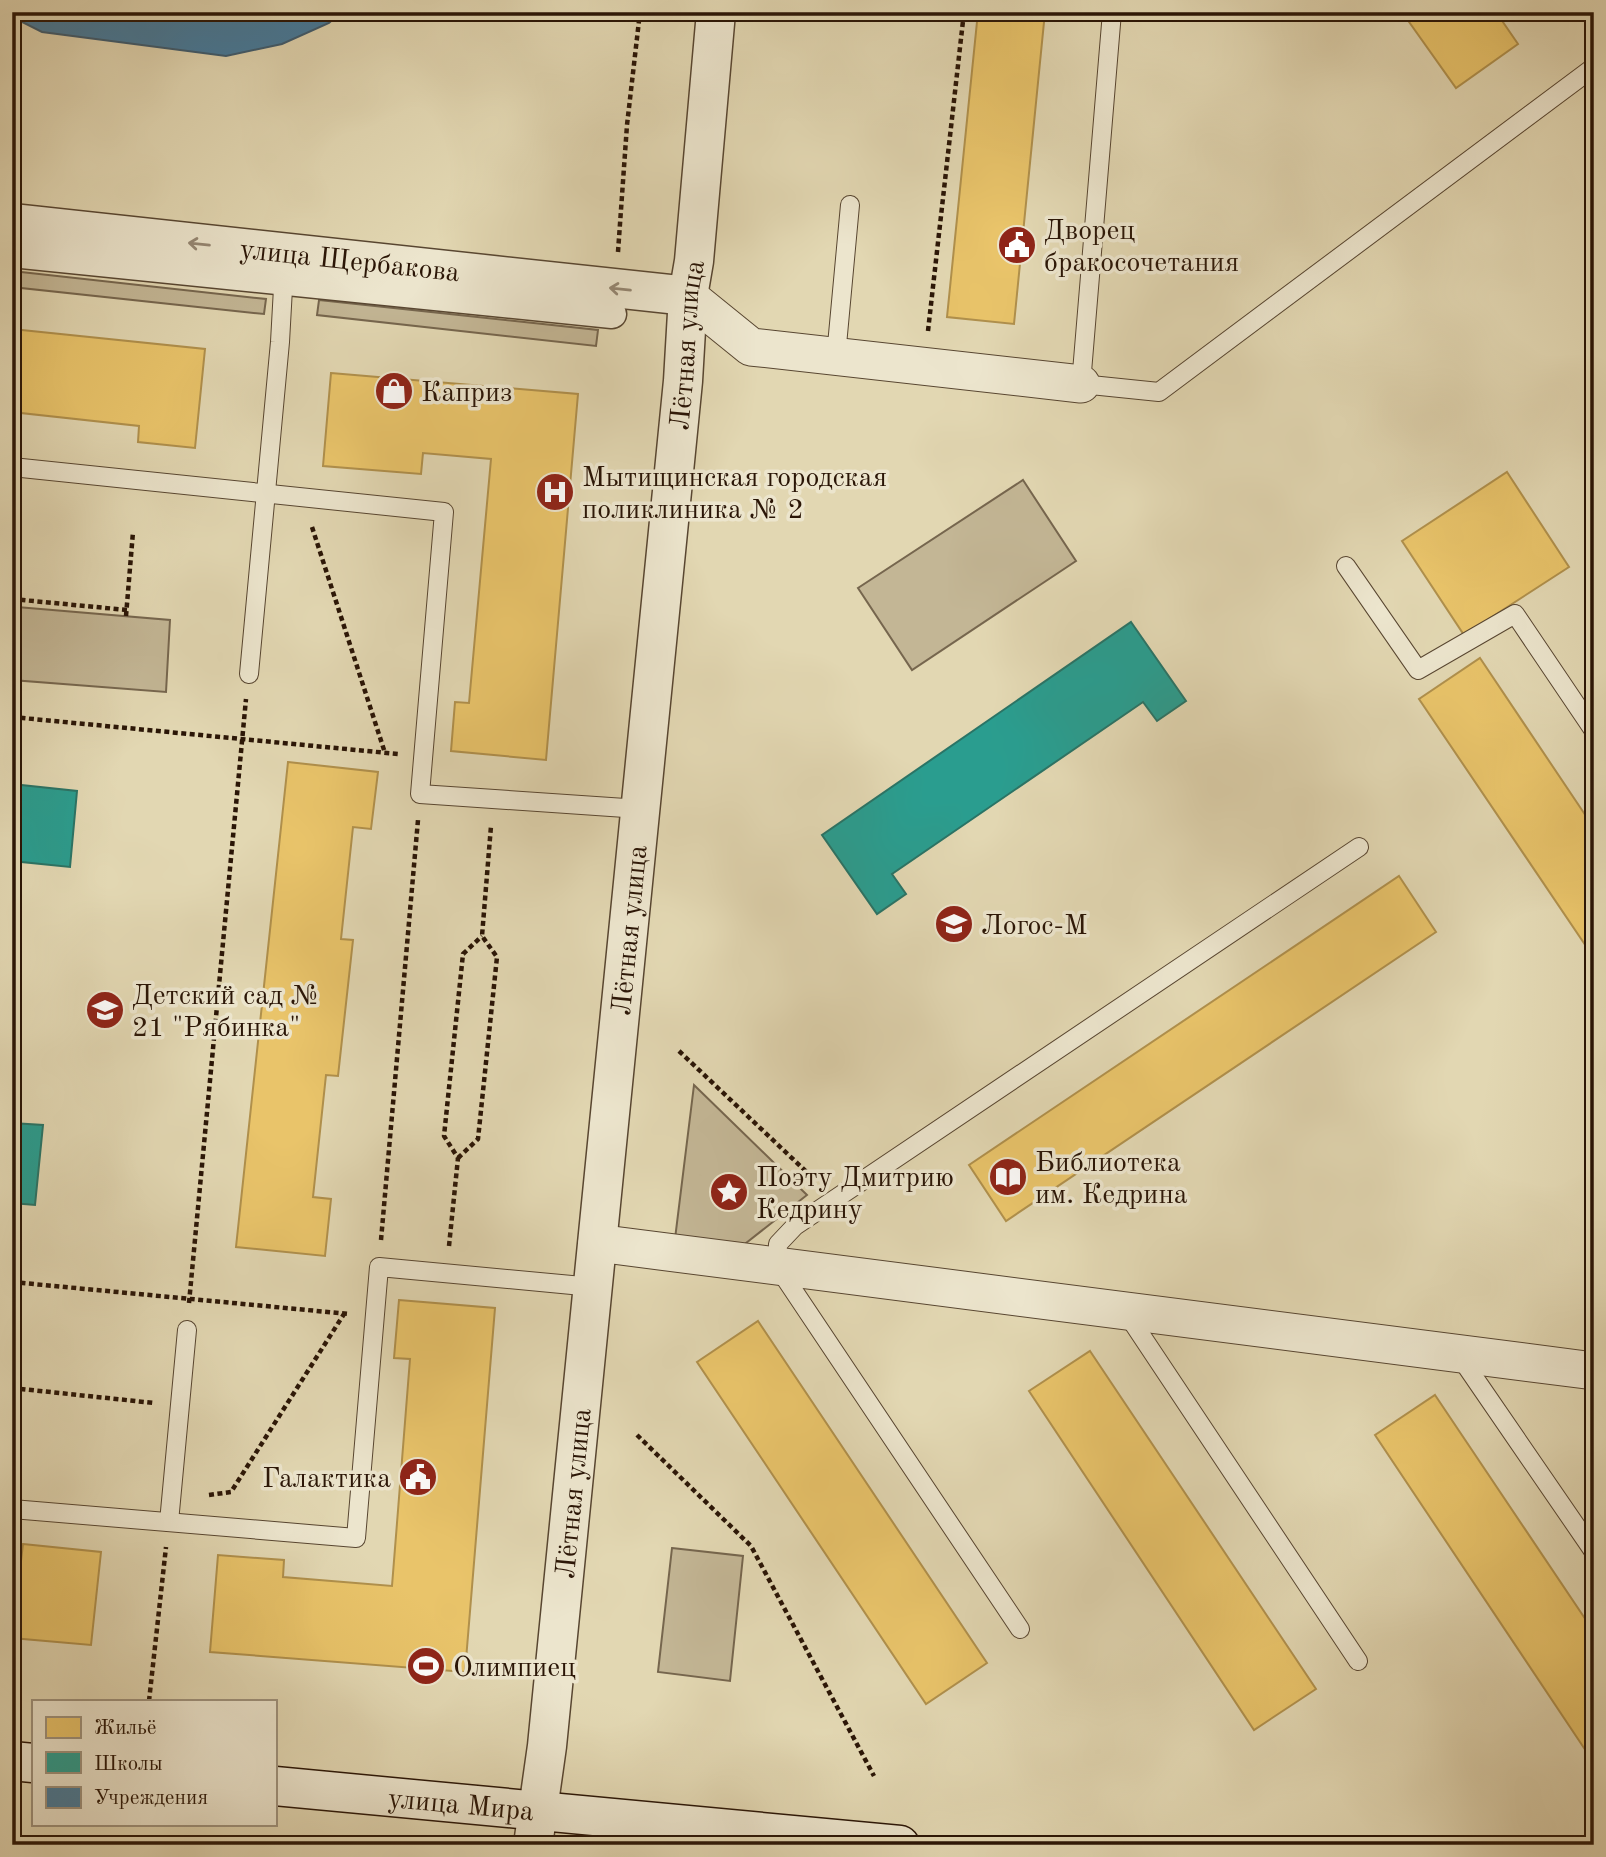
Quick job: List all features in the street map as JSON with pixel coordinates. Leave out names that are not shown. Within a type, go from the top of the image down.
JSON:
[{"type":"street","name":"Лётная улица","points":[[535,1828],[547,1746],[593,1287],[683,381],[688,296],[694,261],[716,12]]},
{"type":"street","name":"улица Щербакова","points":[[12,223],[284,267],[688,296]]},
{"type":"street","points":[[12,253],[284,267],[612,314]]},
{"type":"street","points":[[688,296],[751,347],[1081,384]]},
{"type":"street","points":[[597,1243],[1594,1371]]},
{"type":"street","points":[[12,1761],[32,1763]]},
{"type":"street","name":"улица Мира","points":[[276,1786],[535,1828],[900,1845]]},
{"type":"lane","points":[[1112,12],[1081,384],[1158,393],[1594,67]]},
{"type":"lane","points":[[836,356],[850,205]]},
{"type":"lane","points":[[249,674],[284,267]]},
{"type":"lane","points":[[12,467],[444,512],[420,794],[640,809]]},
{"type":"lane","points":[[1346,566],[1418,670],[1514,614],[1594,731]]},
{"type":"lane","points":[[1020,1629],[777,1266],[778,1244],[795,1226],[1359,847]]},
{"type":"lane","points":[[12,1509],[356,1538],[379,1267],[593,1287]]},
{"type":"lane","points":[[1125,1311],[1358,1661]]},
{"type":"lane","points":[[169,1522],[187,1330]]},
{"type":"lane","points":[[1458,1354],[1594,1552]]},
{"type":"path","points":[[618,254],[627,125],[640,12]]},
{"type":"path","points":[[924,366],[964,12]]},
{"type":"path","points":[[303,497],[385,753]]},
{"type":"path","points":[[12,599],[126,613],[132,532]]},
{"type":"path","points":[[187,1330],[249,674]]},
{"type":"path","points":[[12,717],[423,757]]},
{"type":"path","points":[[379,1267],[420,794]]},
{"type":"path","points":[[458,1158],[478,1139],[497,957],[482,936],[493,799]]},
{"type":"path","points":[[446,1273],[458,1158],[444,1136],[456,1019],[463,954],[482,936]]},
{"type":"path","points":[[679,1051],[835,1199]]},
{"type":"path","points":[[12,1282],[375,1317]]},
{"type":"path","points":[[171,1501],[231,1492],[344,1314]]},
{"type":"path","points":[[12,1388],[180,1405]]},
{"type":"path","points":[[638,1435],[751,1546],[874,1776]]},
{"type":"path","points":[[149,1700],[169,1522]]},
{"type":"shaded area","points":[[12,271],[266,299],[264,314],[12,287]]},
{"type":"shaded area","points":[[319,300],[598,330],[596,346],[317,315]]},
{"type":"shaded area","points":[[1023,480],[1076,561],[912,670],[858,588]]},
{"type":"shaded area","points":[[17,607],[170,620],[166,692],[12,680]]},
{"type":"shaded area","points":[[694,1085],[807,1195],[741,1247],[675,1239]]},
{"type":"shaded area","points":[[672,1548],[743,1556],[730,1681],[658,1672]]},
{"type":"building: Жильё","points":[[978,12],[1045,12],[1014,324],[947,317]]},
{"type":"building: Жильё","points":[[1402,12],[1496,12],[1518,44],[1456,88]]},
{"type":"building: Жильё","points":[[12,329],[205,349],[195,448],[138,442],[139,426],[12,412]]},
{"type":"building: Жильё","points":[[331,373],[578,394],[546,760],[451,751],[455,702],[469,703],[491,459],[423,453],[421,474],[323,466]]},
{"type":"building: Жильё","points":[[1507,472],[1569,567],[1464,635],[1402,541]]},
{"type":"building: Жильё","points":[[1480,658],[1594,828],[1594,958],[1419,699]]},
{"type":"building: Жильё","points":[[288,762],[378,772],[371,829],[353,827],[341,939],[353,940],[338,1076],[326,1075],[313,1197],[331,1199],[325,1256],[236,1247]]},
{"type":"building: Жильё","points":[[1399,876],[1436,932],[1006,1221],[969,1165]]},
{"type":"building: Жильё","points":[[399,1300],[495,1308],[465,1672],[210,1652],[218,1555],[284,1560],[283,1577],[392,1586],[410,1359],[394,1358]]},
{"type":"building: Жильё","points":[[758,1321],[987,1663],[926,1704],[697,1362]]},
{"type":"building: Жильё","points":[[1090,1351],[1316,1689],[1254,1730],[1029,1391]]},
{"type":"building: Жильё","points":[[1435,1395],[1594,1632],[1594,1763],[1375,1435]]},
{"type":"building: Жильё","points":[[23,1544],[101,1552],[91,1645],[12,1638],[12,1561],[21,1561]]},
{"type":"building: Школы","name":"Логос-М","points":[[1131,622],[1186,701],[1157,721],[1143,702],[892,874],[906,894],[877,914],[822,835]]},
{"type":"building: Школы","points":[[12,784],[77,791],[70,867],[12,861]]},
{"type":"building: Школы","points":[[12,1123],[43,1125],[35,1205],[12,1203]]},
{"type":"building: Учреждения","points":[[12,12],[341,12],[329,23],[282,44],[226,56],[42,32],[12,17]]},
{"type":"place","name":"Дворец бракосочетания","points":[[1017,245]]},
{"type":"place","name":"Каприз","points":[[394,391]]},
{"type":"place","name":"Мытищинская городская поликлиника № 2","points":[[555,492]]},
{"type":"place","name":"Логос-М","points":[[954,924]]},
{"type":"place","name":"Детский сад № 21 \"Рябинка\"","points":[[105,1010]]},
{"type":"place","name":"Библиотека им. Кедрина","points":[[1008,1177]]},
{"type":"place","name":"Поэту Дмитрию Кедрину","points":[[729,1192]]},
{"type":"place","name":"Галактика","points":[[418,1477]]},
{"type":"place","name":"Олимпиец","points":[[426,1666]]}]
